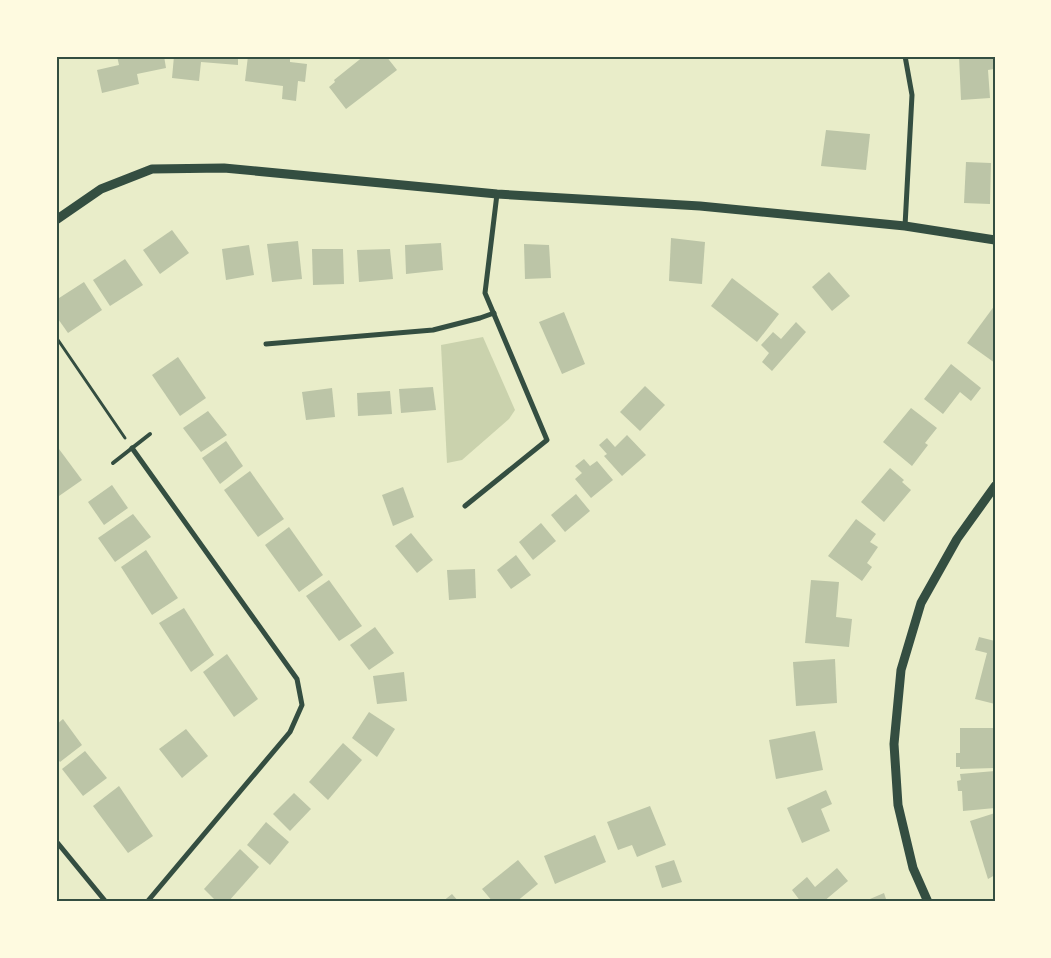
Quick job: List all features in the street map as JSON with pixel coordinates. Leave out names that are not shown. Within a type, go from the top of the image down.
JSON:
[{"type":"street","points":[[905,56],[912,95],[905,226]]},
{"type":"street","points":[[56,220],[101,189],[152,169],[224,168],[497,194],[700,206],[905,226],[995,240]]},
{"type":"street","points":[[465,506],[547,440],[485,293],[497,194]]},
{"type":"street","points":[[266,344],[433,330],[494,313]]},
{"type":"street","points":[[132,448],[296,679],[302,704],[290,732],[147,902]]},
{"type":"street","points":[[928,902],[913,868],[898,805],[894,744],[901,670],[920,603],[957,539],[995,486]]},
{"type":"street","points":[[56,841],[106,902]]},
{"type":"lane","points":[[113,463],[150,434]]},
{"type":"path","points":[[56,337],[132,448]]},
{"type":"green space","points":[[483,337],[515,410],[509,419],[462,460],[447,463],[441,345]]},
{"type":"building","points":[[117,56],[164,56],[166,68],[137,74],[139,84],[102,93],[97,70],[119,65]]},
{"type":"building","points":[[174,56],[238,56],[238,65],[201,62],[199,81],[172,78]]},
{"type":"building","points":[[248,56],[276,56],[290,58],[290,62],[307,64],[305,82],[298,81],[296,101],[282,99],[283,86],[245,81]]},
{"type":"building","points":[[364,56],[386,56],[397,70],[346,109],[329,87],[335,82],[334,80]]},
{"type":"building","points":[[959,56],[993,56],[994,69],[988,70],[990,98],[961,100]]},
{"type":"building","points":[[826,130],[870,134],[866,170],[821,166]]},
{"type":"building","points":[[966,162],[991,163],[990,204],[964,203]]},
{"type":"building","points":[[172,230],[189,253],[160,274],[143,250]]},
{"type":"building","points":[[671,238],[705,242],[702,284],[669,281]]},
{"type":"building","points":[[298,241],[302,279],[272,282],[267,244]]},
{"type":"building","points":[[441,243],[443,270],[406,274],[405,245]]},
{"type":"building","points":[[524,244],[549,245],[551,278],[525,279]]},
{"type":"building","points":[[249,245],[254,275],[226,280],[222,249]]},
{"type":"building","points":[[312,249],[343,249],[344,284],[313,285]]},
{"type":"building","points":[[390,249],[393,279],[359,282],[357,250]]},
{"type":"building","points":[[125,259],[143,285],[110,306],[93,280]]},
{"type":"building","points":[[829,272],[850,296],[832,311],[812,287]]},
{"type":"building","points":[[732,278],[779,314],[757,342],[711,306]]},
{"type":"building","points":[[84,282],[102,310],[68,333],[56,316],[56,300]]},
{"type":"building","points":[[995,305],[995,363],[967,343]]},
{"type":"building","points":[[564,312],[585,364],[562,374],[539,322]]},
{"type":"building","points":[[796,322],[806,332],[772,371],[762,362],[769,353],[761,345],[773,332],[781,339]]},
{"type":"building","points":[[178,357],[206,398],[180,416],[152,375]]},
{"type":"building","points":[[951,364],[981,388],[971,401],[960,392],[943,414],[924,399]]},
{"type":"building","points":[[645,386],[665,405],[640,431],[620,412]]},
{"type":"building","points":[[433,387],[436,410],[401,413],[399,389]]},
{"type":"building","points":[[332,388],[335,417],[306,420],[302,392]]},
{"type":"building","points":[[390,391],[392,414],[358,416],[357,393]]},
{"type":"building","points":[[911,408],[937,428],[925,443],[928,445],[912,466],[883,442]]},
{"type":"building","points":[[208,411],[227,435],[201,452],[183,428]]},
{"type":"building","points":[[627,435],[646,455],[622,476],[604,456],[607,454],[599,445],[607,438],[615,447]]},
{"type":"building","points":[[226,441],[243,466],[220,484],[202,458]]},
{"type":"building","points":[[56,445],[82,480],[59,496],[56,492]]},
{"type":"building","points":[[584,459],[590,466],[597,461],[613,480],[591,498],[575,479],[582,473],[575,466]]},
{"type":"building","points":[[890,468],[904,480],[902,482],[911,490],[884,522],[861,502]]},
{"type":"building","points":[[250,471],[284,519],[258,537],[224,490]]},
{"type":"building","points":[[112,485],[128,508],[104,525],[88,502]]},
{"type":"building","points":[[403,487],[414,517],[393,526],[382,495]]},
{"type":"building","points":[[576,494],[590,511],[565,532],[551,515]]},
{"type":"building","points":[[133,514],[151,537],[115,562],[98,538]]},
{"type":"building","points":[[856,519],[876,534],[870,542],[878,547],[867,563],[872,567],[862,581],[828,556]]},
{"type":"building","points":[[541,523],[556,541],[533,560],[519,542]]},
{"type":"building","points":[[289,527],[323,575],[299,592],[265,545]]},
{"type":"building","points":[[411,533],[433,560],[417,573],[395,546]]},
{"type":"building","points":[[146,550],[178,598],[152,615],[121,567]]},
{"type":"building","points":[[516,555],[531,575],[511,589],[497,570]]},
{"type":"building","points":[[475,569],[476,598],[449,600],[447,570]]},
{"type":"building","points":[[329,580],[362,626],[339,641],[306,596]]},
{"type":"building","points":[[811,580],[839,582],[836,617],[852,619],[849,647],[805,643]]},
{"type":"building","points":[[184,608],[214,655],[191,672],[159,623]]},
{"type":"building","points":[[375,627],[394,653],[369,670],[350,645]]},
{"type":"building","points":[[979,637],[995,641],[995,704],[975,699],[987,653],[975,650]]},
{"type":"building","points":[[227,654],[258,699],[234,717],[203,672]]},
{"type":"building","points":[[835,659],[837,703],[796,706],[793,662]]},
{"type":"building","points":[[404,672],[407,701],[377,704],[373,676]]},
{"type":"building","points":[[369,712],[395,729],[377,757],[352,738]]},
{"type":"building","points":[[63,719],[82,745],[60,762],[56,757],[56,725]]},
{"type":"building","points":[[960,728],[995,728],[995,768],[960,769],[960,767],[956,767],[956,753],[960,753]]},
{"type":"building","points":[[186,729],[208,756],[182,778],[159,749]]},
{"type":"building","points":[[815,731],[823,770],[776,779],[769,740]]},
{"type":"building","points":[[343,743],[362,760],[328,800],[309,782]]},
{"type":"building","points":[[85,751],[107,778],[83,796],[62,769]]},
{"type":"building","points":[[995,771],[995,808],[963,811],[962,791],[958,791],[957,781],[961,780],[960,774]]},
{"type":"building","points":[[119,786],[153,836],[128,853],[93,806]]},
{"type":"building","points":[[826,790],[832,804],[821,809],[830,831],[802,843],[787,808]]},
{"type":"building","points":[[294,793],[311,809],[290,831],[273,814]]},
{"type":"building","points":[[650,806],[666,845],[637,857],[632,845],[618,850],[607,822]]},
{"type":"building","points":[[995,813],[995,875],[988,879],[970,821]]},
{"type":"building","points":[[266,822],[289,842],[270,865],[247,845]]},
{"type":"building","points":[[595,835],[606,862],[555,884],[544,856]]},
{"type":"building","points":[[240,849],[259,867],[228,902],[217,902],[204,889]]},
{"type":"building","points":[[518,860],[538,884],[516,902],[493,902],[482,889]]},
{"type":"building","points":[[674,860],[682,882],[662,888],[655,866]]},
{"type":"building","points":[[837,868],[848,881],[823,902],[801,902],[792,890],[807,877],[815,887]]},
{"type":"building","points":[[884,893],[887,902],[863,902]]},
{"type":"building","points":[[452,894],[459,902],[442,902]]}]
